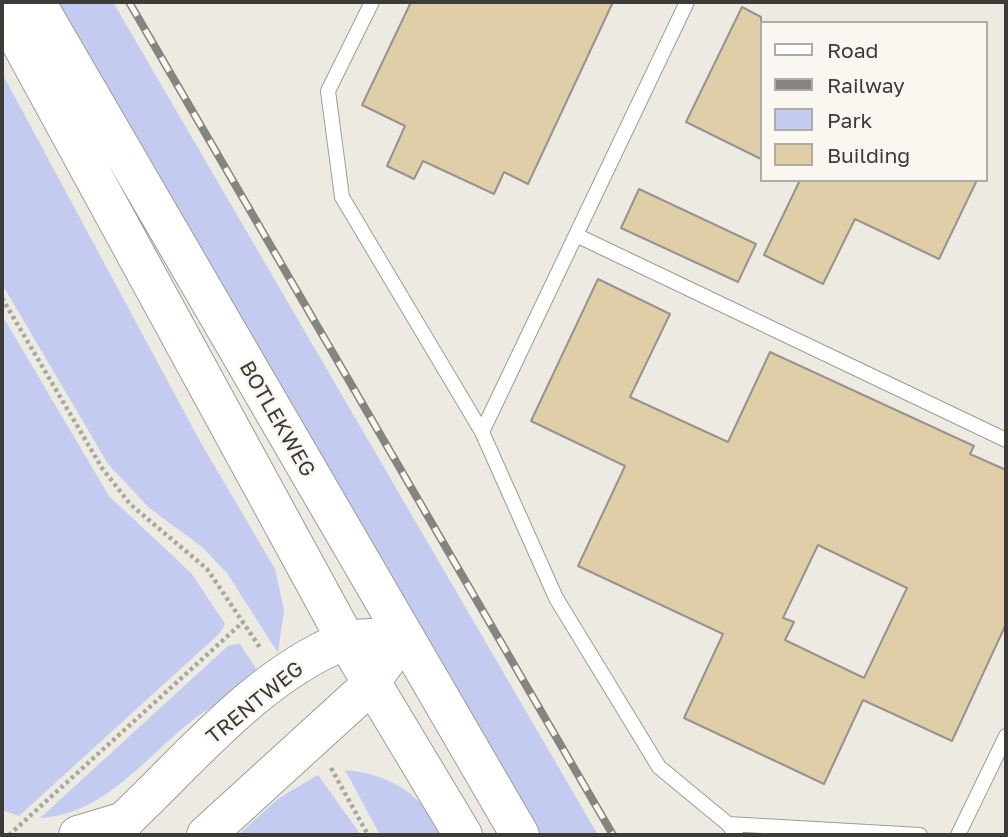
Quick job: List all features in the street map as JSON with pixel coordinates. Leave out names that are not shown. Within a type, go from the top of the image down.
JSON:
[{"type":"main road","name":"BOTLEKWEG","points":[[36,2],[520,835]]},
{"type":"main road","name":"BOTLEKWEG","points":[[2,9],[346,640],[463,835]]},
{"type":"main road","name":"TRENTWEG","points":[[117,828],[230,720],[279,679],[346,640],[403,636]]},
{"type":"main road","points":[[206,835],[372,683],[403,636]]},
{"type":"main road","points":[[78,835],[117,828]]},
{"type":"lane","points":[[372,2],[328,91],[342,197],[482,432],[556,598],[659,767],[732,830],[920,835]]},
{"type":"lane","points":[[482,432],[578,236],[687,2]]},
{"type":"lane","points":[[578,236],[1006,440]]},
{"type":"lane","points":[[958,835],[1006,736]]},
{"type":"path","points":[[2,298],[102,468],[130,504],[206,569],[243,622],[9,835]]},
{"type":"green space","points":[[50,2],[113,2],[598,835],[531,835]]},
{"type":"green space","points":[[2,73],[201,443],[275,569],[284,610],[278,653],[227,573],[202,547],[148,507],[108,464],[2,284]]},
{"type":"green space","points":[[2,315],[109,496],[192,574],[225,624],[220,633],[19,816],[2,810]]},
{"type":"green space","points":[[240,644],[262,678],[254,685],[194,719],[105,795],[64,814],[40,818],[229,645]]},
{"type":"green space","points":[[345,770],[377,776],[404,789],[426,809],[445,835],[380,835]]},
{"type":"green space","points":[[318,775],[361,835],[238,835],[279,798]]},
{"type":"building","points":[[411,2],[613,2],[528,184],[504,172],[494,194],[423,161],[414,179],[387,166],[405,126],[362,105]]},
{"type":"building","points":[[742,7],[761,17],[760,159],[686,122]]},
{"type":"building","points":[[799,182],[976,182],[939,259],[855,219],[823,284],[764,255]]},
{"type":"building","points":[[639,189],[756,244],[738,282],[621,228]]},
{"type":"building","points":[[598,279],[670,314],[630,397],[728,442],[770,352],[974,446],[970,454],[1006,470],[1006,624],[952,741],[863,700],[824,784],[684,718],[723,634],[578,566],[625,466],[531,421]],"holes":[[[818,545],[907,588],[864,678],[785,640],[794,622],[783,618]]]},
{"type":"railway","points":[[129,2],[613,835]]}]
